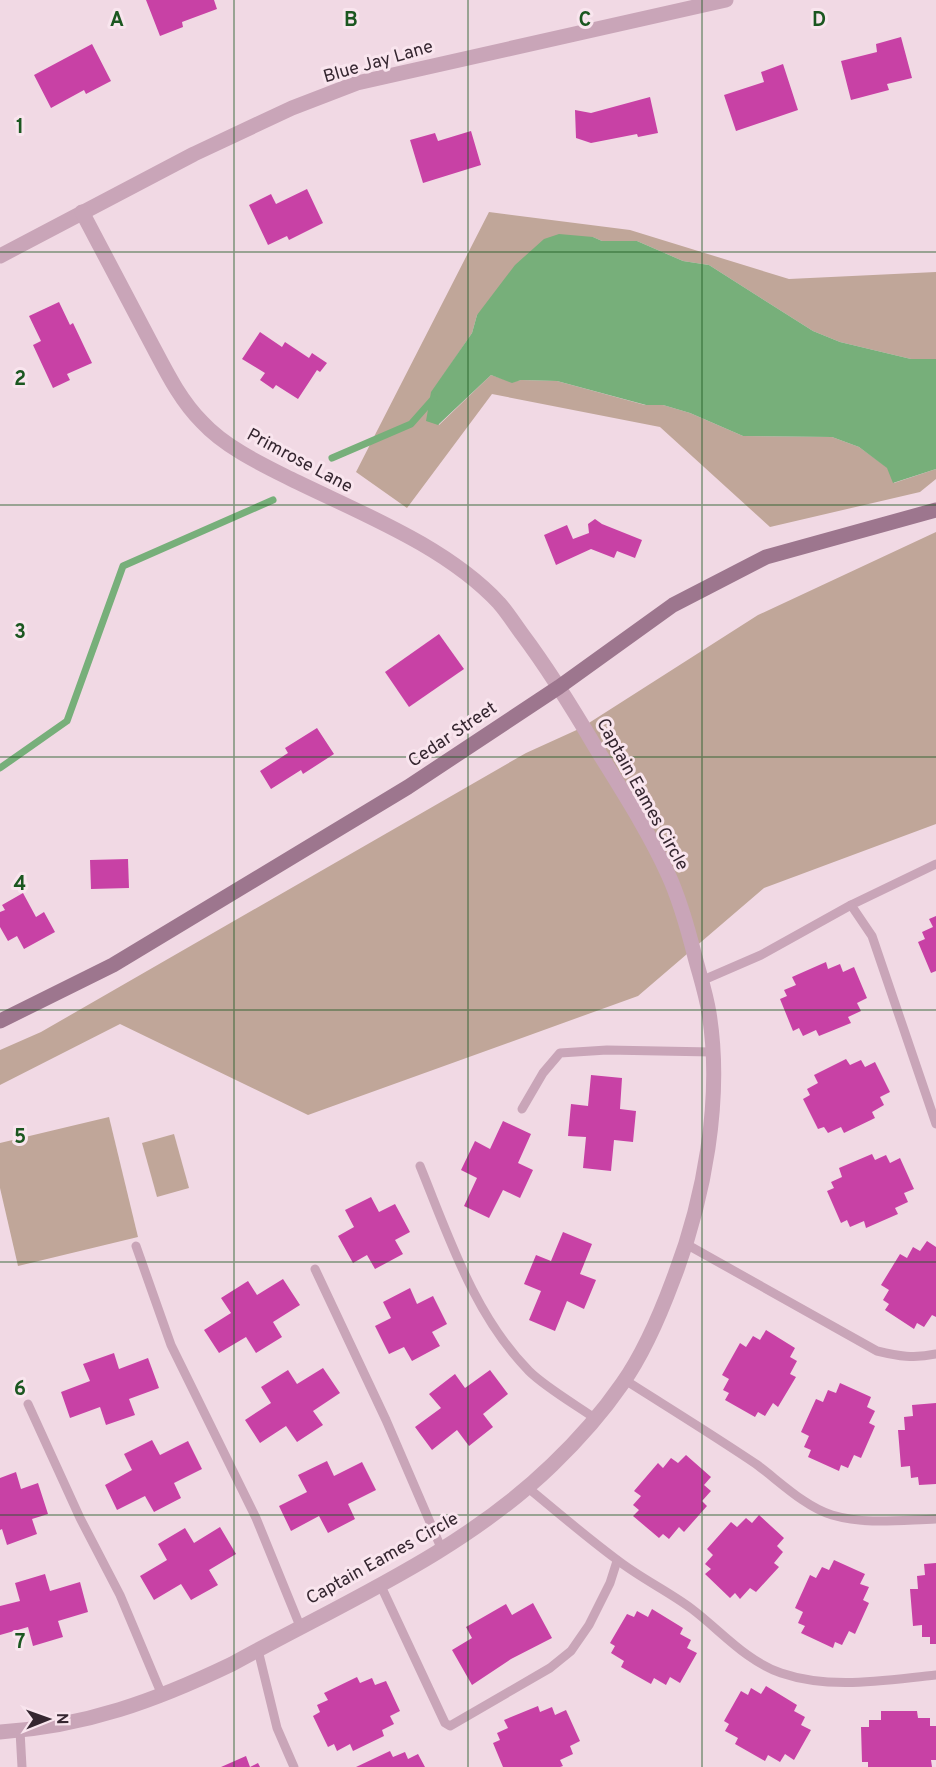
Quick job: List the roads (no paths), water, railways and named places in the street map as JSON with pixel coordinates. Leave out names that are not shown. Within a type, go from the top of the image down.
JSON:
[{"type":"street","name":"Blue Jay Lane","points":[[0,256],[203,149],[292,108],[357,83],[726,0]]},
{"type":"street","name":"Primrose Lane","points":[[82,212],[179,395],[204,425],[236,449],[274,471],[407,537],[461,569],[499,603],[559,687]]},
{"type":"street","name":"Cedar Street","points":[[0,1021],[113,965],[408,787],[559,687],[673,606],[766,557],[936,510]]},
{"type":"street","name":"Captain Eames Circle","points":[[0,1732],[20,1731],[95,1717],[125,1709],[200,1680],[442,1550],[477,1528],[550,1466],[596,1419],[625,1380],[664,1305],[699,1200],[709,1141],[712,1097],[709,1015],[687,926],[668,874],[641,823],[559,687]]},
{"type":"lane","points":[[701,981],[761,956],[850,905],[936,864]]},
{"type":"lane","points":[[850,905],[872,936],[936,1124]]},
{"type":"lane","points":[[522,1109],[543,1073],[560,1053],[607,1050],[712,1052]]},
{"type":"lane","points":[[420,1166],[466,1276],[492,1324],[530,1371],[596,1419]]},
{"type":"lane","points":[[686,1244],[877,1351],[903,1357],[921,1358],[936,1354]]},
{"type":"lane","points":[[136,1246],[171,1345],[256,1518],[300,1626]]},
{"type":"lane","points":[[315,1269],[386,1420],[442,1550]]},
{"type":"lane","points":[[625,1380],[714,1435],[802,1499],[828,1514],[852,1520],[936,1519]]},
{"type":"lane","points":[[28,1404],[80,1518],[120,1595],[162,1695]]},
{"type":"lane","points":[[527,1487],[617,1561],[662,1588],[694,1610],[734,1645],[780,1673],[808,1680],[837,1683],[936,1675]]},
{"type":"lane","points":[[380,1584],[445,1723],[450,1726],[550,1668],[571,1651],[589,1625],[610,1583],[617,1561]]},
{"type":"lane","points":[[258,1650],[277,1728],[294,1767]]},
{"type":"lane","points":[[20,1731],[22,1767]]},
{"type":"waterway","points":[[332,458],[411,424],[434,398]]},
{"type":"waterway","points":[[0,768],[67,721],[123,566],[273,500]]}]
